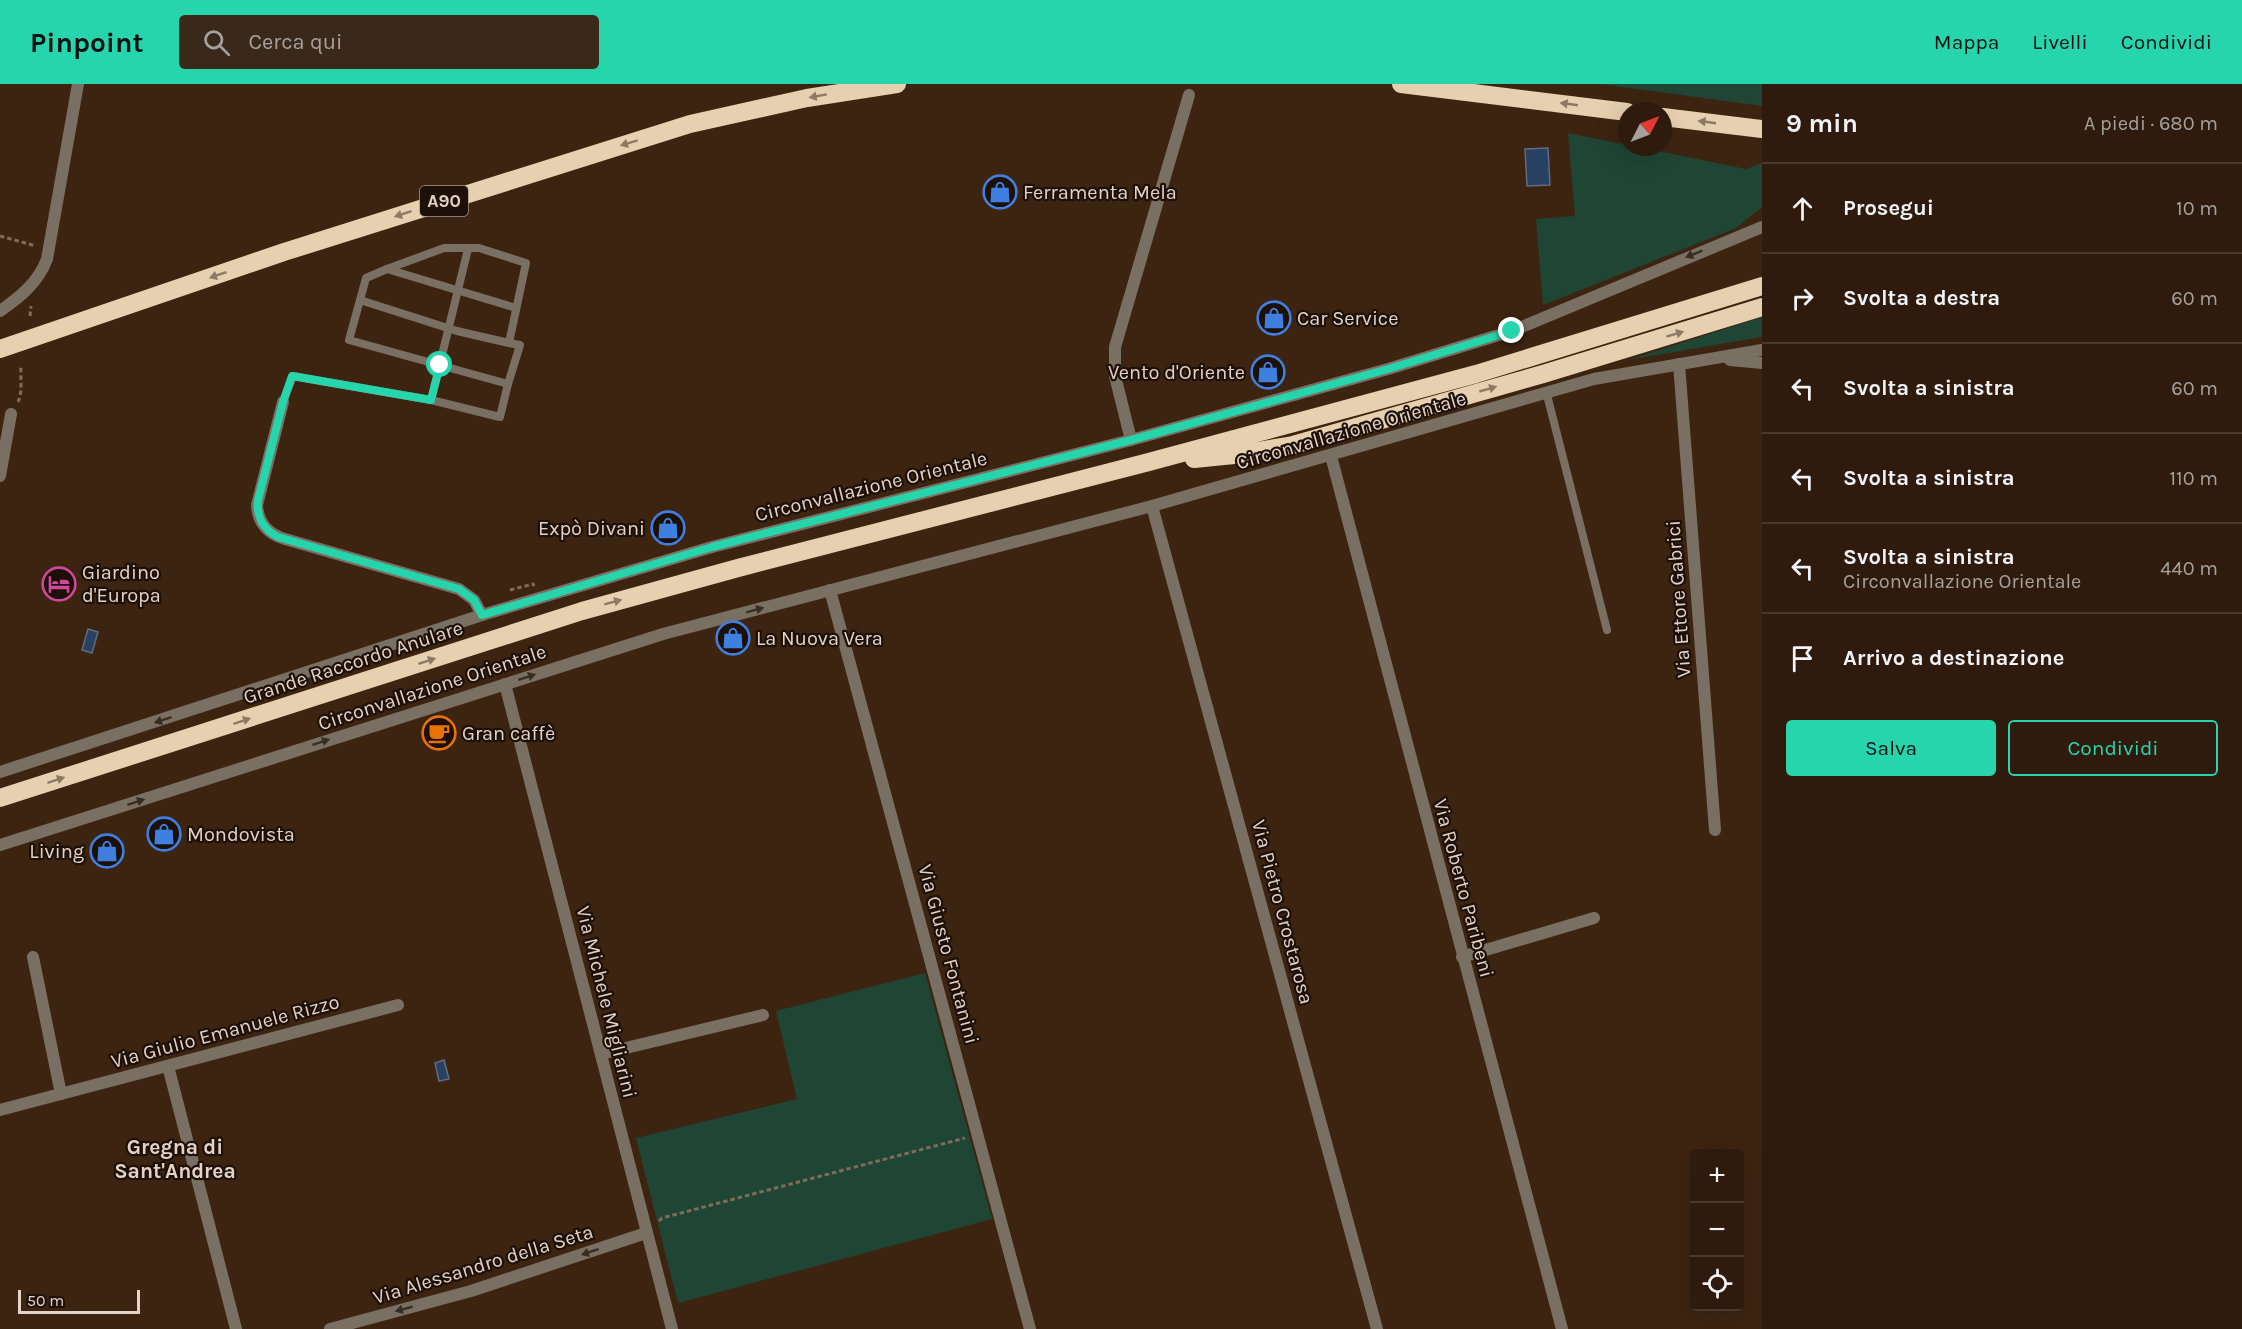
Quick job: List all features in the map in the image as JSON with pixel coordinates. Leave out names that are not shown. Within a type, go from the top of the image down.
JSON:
[{"type":"highway","name":"A90","points":[[0,349],[284,252],[673,129],[807,98],[897,84]]},
{"type":"highway","points":[[1401,84],[1618,111]]},
{"type":"highway","points":[[1672,118],[1757,129]]},
{"type":"highway","name":"Grande Raccordo Anulare","points":[[0,798],[582,611],[1476,374],[1762,286]]},
{"type":"highway","points":[[1145,463],[1234,455],[1293,445],[1543,374],[1762,307]]},
{"type":"street","points":[[0,311],[19,297],[43,269],[49,249],[78,84]]},
{"type":"street","points":[[1131,440],[1115,376],[1115,347],[1189,95]]},
{"type":"street","points":[[1748,232],[1762,220]]},
{"type":"street","name":"Circonvallazione Orientale","points":[[0,772],[482,615],[712,547],[1131,440],[1388,369],[1512,331],[1762,226]]},
{"type":"street","points":[[1714,359],[1762,350]]},
{"type":"street","points":[[1714,359],[1762,363]]},
{"type":"street","name":"Circonvallazione Orientale","points":[[0,845],[663,634],[1152,506],[1547,395],[1594,379],[1714,359]]},
{"type":"street","name":"Via Ettore Gabrici","points":[[1679,364],[1715,830]]},
{"type":"street","points":[[283,402],[258,505],[259,517],[269,532],[285,539],[459,589],[474,600],[482,615]]},
{"type":"street","points":[[0,476],[12,414]]},
{"type":"street","name":"Via Roberto Paribeni","points":[[1331,456],[1562,1329]]},
{"type":"street","name":"Via Pietro Crostarosa","points":[[1152,506],[1377,1329]]},
{"type":"street","name":"Via Giusto Fontanini","points":[[830,590],[1030,1329]]},
{"type":"street","name":"Via Michele Migliarini","points":[[505,684],[672,1329]]},
{"type":"street","points":[[1462,957],[1594,918]]},
{"type":"street","points":[[33,957],[61,1094]]},
{"type":"street","name":"Via Giulio Emanuele Rizzo","points":[[0,1110],[398,1005]]},
{"type":"street","points":[[602,1054],[763,1015]]},
{"type":"street","points":[[168,1066],[236,1329]]},
{"type":"street","name":"Via Alessandro della Seta","points":[[338,1328],[471,1291],[646,1233]]},
{"type":"lane","points":[[508,384],[350,340],[366,278],[444,248],[479,248],[526,263],[509,343]]},
{"type":"lane","points":[[431,400],[468,249]]},
{"type":"lane","points":[[387,269],[516,308]]},
{"type":"lane","points":[[283,402],[292,376],[431,400],[500,417],[520,345],[449,328],[360,300]]},
{"type":"lane","points":[[1547,395],[1607,630]]},
{"type":"path","points":[[0,236],[49,249]]},
{"type":"path","points":[[12,414],[21,394],[21,366]]},
{"type":"path","points":[[508,591],[529,584]]},
{"type":"path","points":[[646,1233],[662,1218],[978,1134]]},
{"type":"green space","points":[[1601,84],[1762,84],[1762,106]]},
{"type":"green space","points":[[1568,133],[1618,143],[1618,156],[1672,156],[1672,154],[1746,169],[1762,163],[1762,207],[1736,228],[1543,305],[1536,219],[1575,216]]},
{"type":"green space","points":[[1762,317],[1762,337],[1628,360]]},
{"type":"green space","points":[[925,973],[992,1219],[678,1303],[636,1138],[797,1099],[776,1011]]},
{"type":"water","points":[[1548,148],[1550,185],[1527,186],[1525,149]]},
{"type":"water","points":[[88,629],[98,632],[92,653],[82,650]]},
{"type":"water","points":[[444,1060],[449,1079],[439,1081],[435,1063]]},
{"type":"place","name":"Ferramenta Mela","points":[[1000,192]]},
{"type":"place","name":"Car Service","points":[[1274,318]]},
{"type":"place","name":"Vento d'Oriente","points":[[1268,372]]},
{"type":"place","name":"Expò Divani","points":[[668,528]]},
{"type":"place","name":"Giardino d'Europa","points":[[59,584]]},
{"type":"place","name":"La Nuova Vera","points":[[733,638]]},
{"type":"place","name":"Gran caffè","points":[[439,733]]},
{"type":"place","name":"Mondovista","points":[[164,834]]},
{"type":"place","name":"Living","points":[[107,851]]},
{"type":"district","name":"Gregna di Sant'Andrea","points":[[175,1159]]},
{"type":"route","points":[[440,365],[431,400],[292,376],[283,402],[257,508],[261,522],[269,532],[278,537],[459,589],[474,600],[482,615],[712,547],[1131,440],[1388,369],[1512,331]]}]
